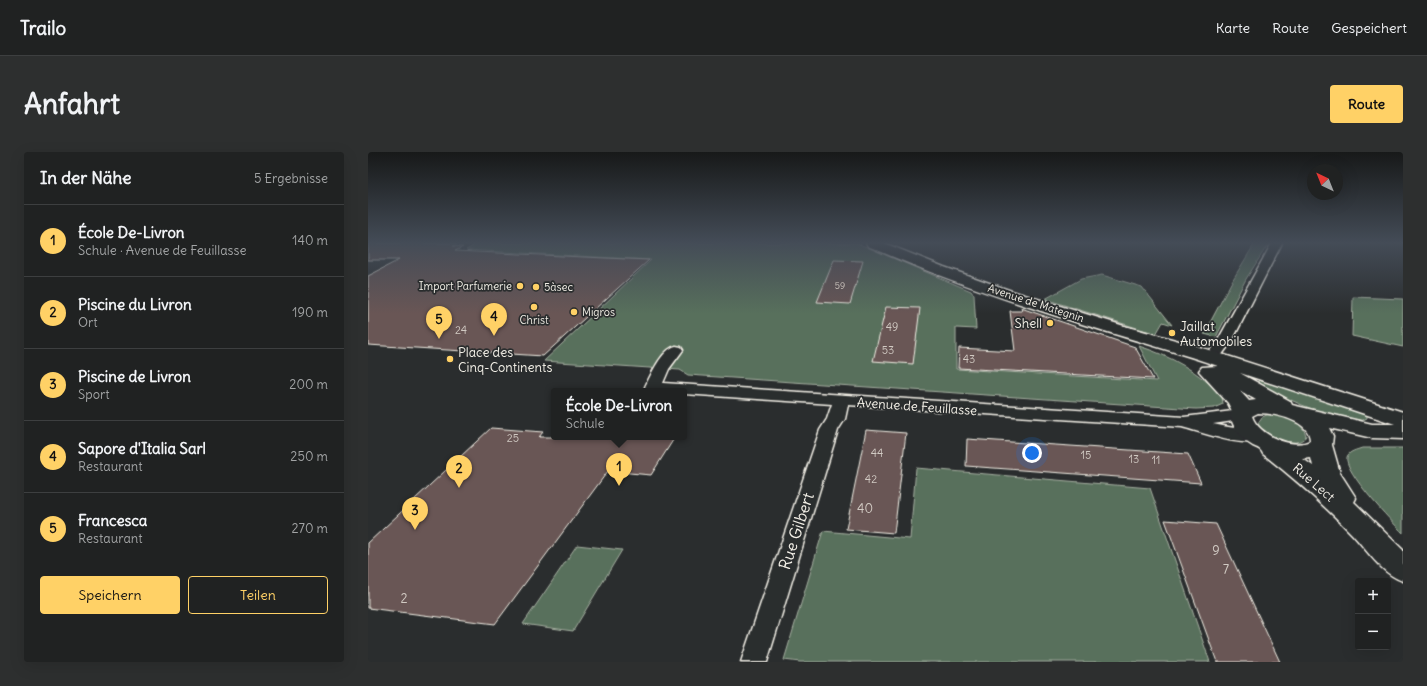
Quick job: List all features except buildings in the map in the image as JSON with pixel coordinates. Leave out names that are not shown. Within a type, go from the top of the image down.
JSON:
[{"type":"main road","name":"Avenue de Mategnin","points":[[931,267],[958,278],[1155,341],[1203,358],[1403,419]]},
{"type":"main road","name":"Avenue de Mategnin","points":[[1203,358],[1293,412],[1372,431],[1403,432]]},
{"type":"main road","name":"Avenue de Mategnin","points":[[1203,358],[1237,400],[1242,413]]},
{"type":"main road","points":[[1242,413],[1246,408],[1257,406],[1272,406],[1293,412]]},
{"type":"main road","name":"Rue Lect","points":[[1293,412],[1318,429],[1328,474],[1360,524]]},
{"type":"main road","name":"Rue Lect","points":[[1242,413],[1243,426],[1305,473],[1360,524],[1403,569]]},
{"type":"main road","name":"Avenue de Mategnin","points":[[1261,440],[1282,448],[1298,451],[1315,449],[1321,443],[1372,431]]},
{"type":"street","points":[[1203,358],[1225,341],[1264,267]]},
{"type":"street","name":"Avenue de Feuillasse","points":[[653,388],[662,368],[676,350]]},
{"type":"street","name":"Avenue de Feuillasse","points":[[687,390],[1182,422],[1261,440]]},
{"type":"street","name":"Rue Gilbert","points":[[754,662],[824,444],[829,430],[836,419],[841,401]]},
{"type":"street","name":"Avenue de Feuillasse","points":[[1182,422],[1242,413]]},
{"type":"green space","points":[[644,267],[914,267],[971,291],[974,295],[976,329],[956,328],[956,369],[1157,381],[1139,346],[1173,360],[1194,372],[1222,396],[1223,404],[1214,408],[1196,409],[688,375],[680,370],[544,361]]},
{"type":"green space","points":[[1241,267],[1254,267],[1216,337],[1204,334]]},
{"type":"green space","points":[[1102,275],[1142,287],[1172,325],[1163,322],[1156,334],[1045,299],[1081,279]]},
{"type":"green space","points":[[1353,297],[1403,299],[1403,347],[1352,336]]},
{"type":"green space","points":[[1259,377],[1367,415],[1367,418],[1361,421],[1350,421],[1349,418],[1313,409],[1291,400],[1258,383]]},
{"type":"green space","points":[[1267,415],[1285,417],[1296,422],[1301,426],[1306,436],[1302,440],[1295,442],[1288,442],[1273,437],[1266,433],[1258,423],[1262,417]]},
{"type":"green space","points":[[1362,448],[1403,448],[1403,533],[1369,496],[1348,464],[1347,457],[1349,453]]},
{"type":"green space","points":[[916,468],[1150,488],[1210,662],[800,662],[784,660],[823,531],[910,539]]},
{"type":"green space","points":[[577,545],[622,550],[573,631],[523,624]]},
{"type":"place","name":"Import Parfumerie","points":[[520,286]]},
{"type":"place","name":"5àsec","points":[[536,287]]},
{"type":"place","name":"Christ","points":[[534,307]]},
{"type":"place","name":"Migros","points":[[574,312]]},
{"type":"place","name":"Shell","points":[[1050,323]]},
{"type":"place","name":"Jaillat Automobiles","points":[[1172,333]]},
{"type":"place","name":"Sapore d'Italia Sarl","points":[[494,336]]},
{"type":"place","name":"Francesca","points":[[439,339]]},
{"type":"place","name":"Place des Cinq-Continents","points":[[450,359]]},
{"type":"place","name":"École De-Livron","points":[[619,486]]},
{"type":"place","name":"Piscine du Livron","points":[[459,488]]},
{"type":"place","name":"Piscine de Livron","points":[[415,530]]}]
